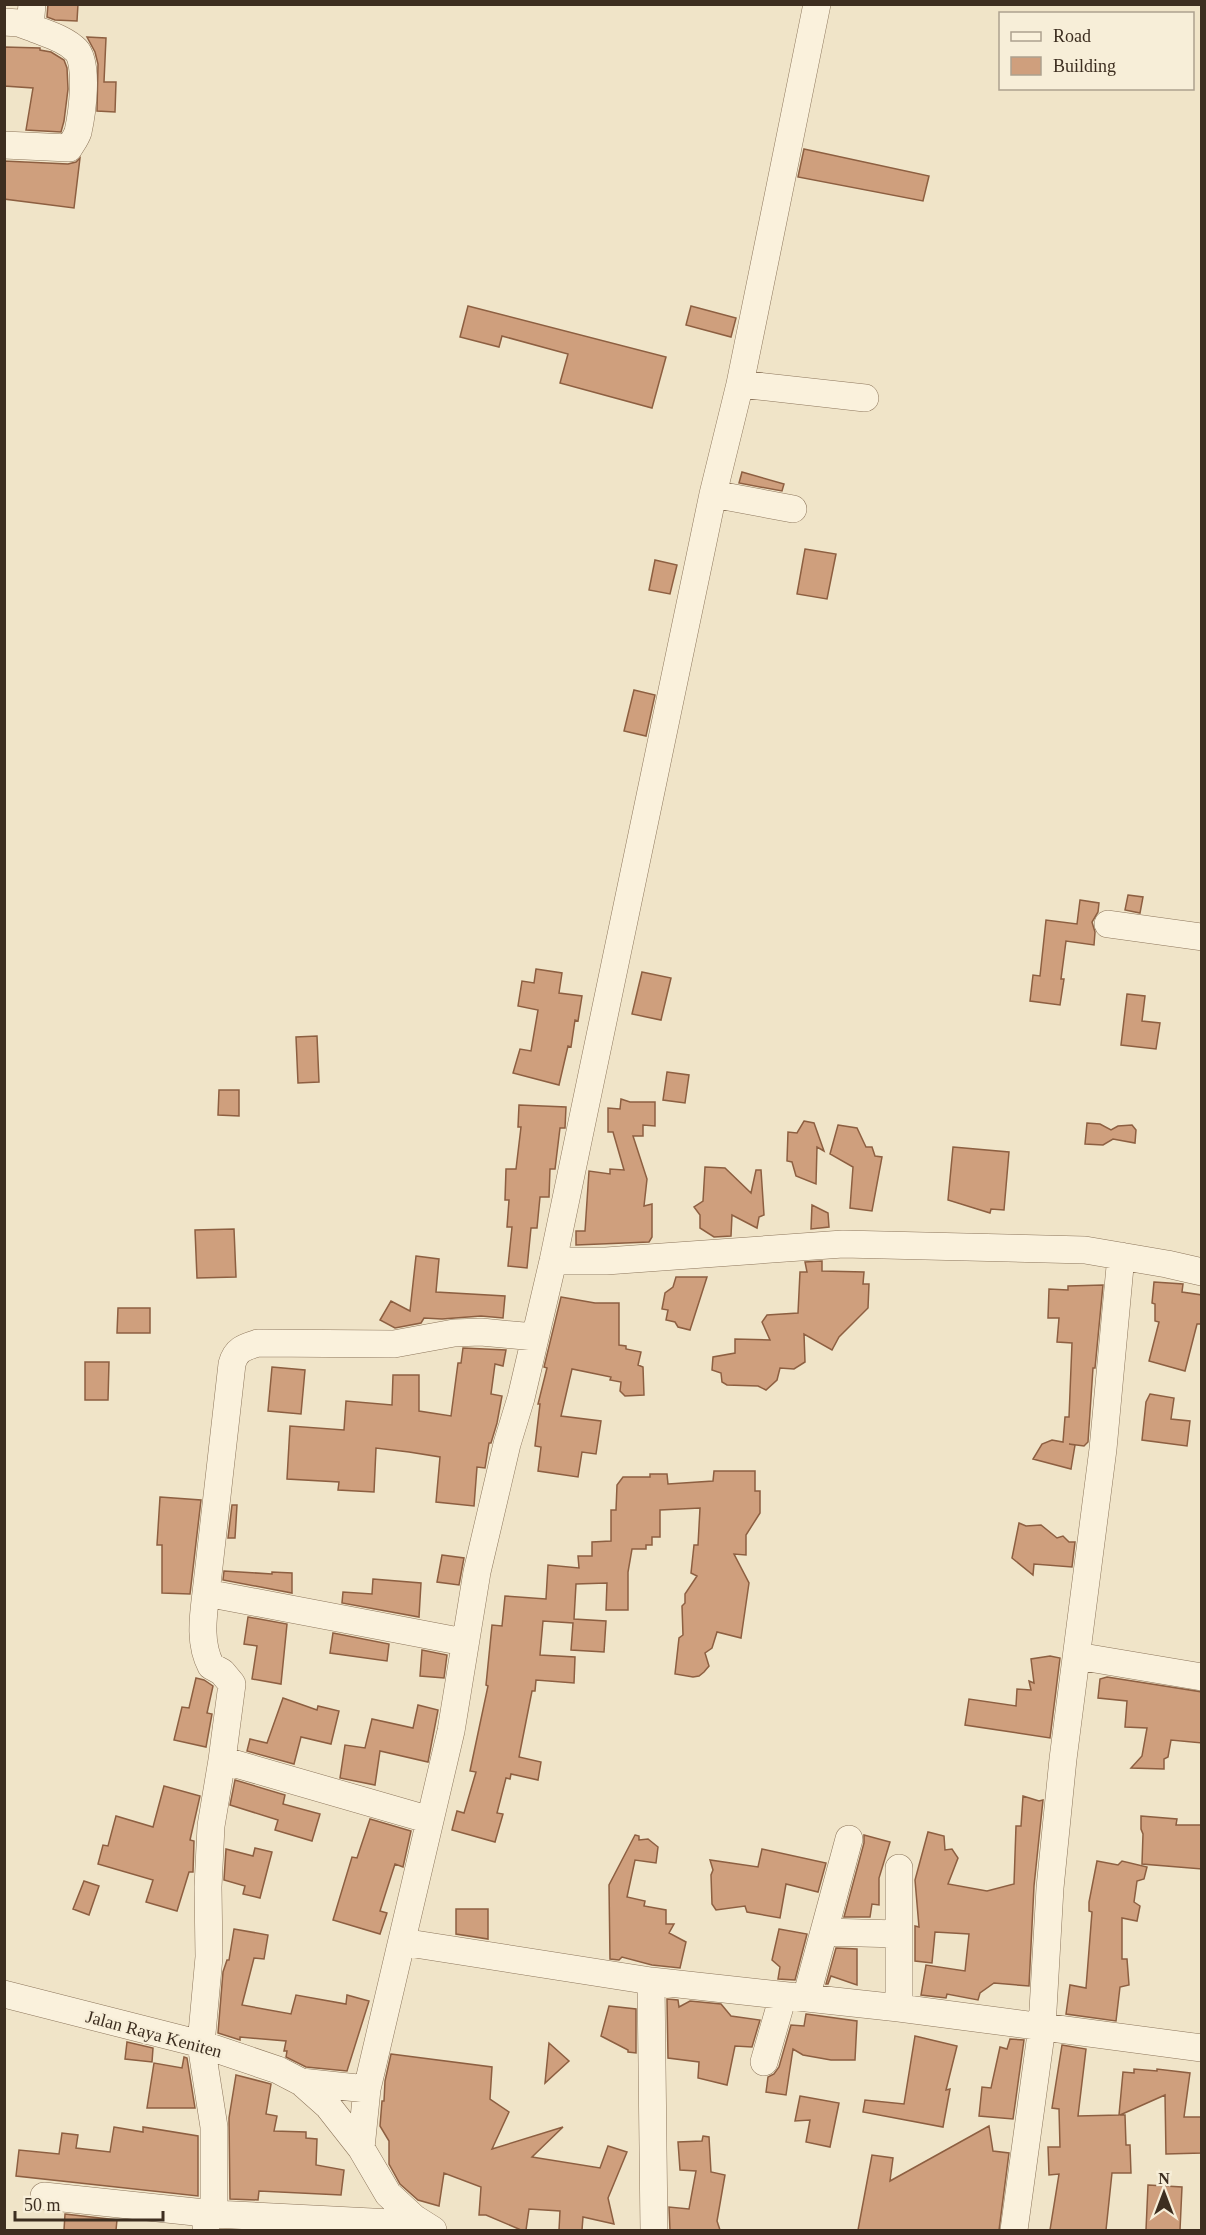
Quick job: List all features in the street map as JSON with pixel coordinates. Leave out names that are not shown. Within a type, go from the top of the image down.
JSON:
[{"type":"street","points":[[362,2148],[367,2089],[451,1731],[477,1572],[553,1261],[713,494],[740,384],[817,4]]},
{"type":"street","points":[[4,145],[69,148],[77,134],[82,108],[83,69],[78,52],[66,42],[22,18]]},
{"type":"street","points":[[740,384],[865,398]]},
{"type":"street","points":[[713,494],[793,509]]},
{"type":"street","points":[[1108,924],[1202,937]]},
{"type":"street","points":[[553,1261],[606,1261],[843,1244],[1085,1250],[1202,1272]]},
{"type":"street","points":[[1014,2230],[1042,2027],[1050,1888],[1063,1759],[1103,1449],[1121,1256]]},
{"type":"street","points":[[209,2222],[214,2127],[201,2044],[209,1957],[208,1887],[211,1826],[231,1684],[222,1672],[211,1666],[204,1647],[203,1616],[231,1364],[234,1355],[243,1347],[258,1343],[394,1344],[454,1333],[481,1332],[535,1337]]},
{"type":"street","points":[[206,1593],[464,1642]]},
{"type":"street","points":[[1077,1656],[1202,1677]]},
{"type":"street","points":[[222,1760],[430,1820]]},
{"type":"street","points":[[764,2062],[824,1932],[849,1839]]},
{"type":"street","points":[[899,1868],[899,2008]]},
{"type":"street","points":[[824,1932],[899,1934]]},
{"type":"street","points":[[402,1942],[651,1980],[899,2008],[1202,2048]]},
{"type":"street","points":[[651,1980],[654,2230]]},
{"type":"street","name":"Jalan Raya Keniten","points":[[4,1994],[201,2044],[278,2070],[301,2082]]},
{"type":"street","points":[[301,2082],[367,2089]]},
{"type":"street","points":[[301,2082],[328,2106],[362,2148],[388,2194],[423,2224]]},
{"type":"street","points":[[44,2196],[209,2222],[423,2224]]},
{"type":"building","points":[[48,4],[78,4],[77,21],[55,20],[47,17]]},
{"type":"building","points":[[87,37],[106,38],[104,82],[116,82],[115,112],[97,111],[98,64]]},
{"type":"building","points":[[4,47],[40,48],[64,60],[67,68],[68,89],[61,132],[26,130],[33,88],[4,86]]},
{"type":"building","points":[[804,149],[929,176],[923,201],[798,177]]},
{"type":"building","points":[[80,158],[74,208],[4,199],[4,161],[68,164]]},
{"type":"building","points":[[468,306],[666,357],[652,408],[560,383],[568,354],[502,336],[499,347],[460,337]]},
{"type":"building","points":[[691,306],[736,318],[731,337],[686,325]]},
{"type":"building","points":[[742,472],[784,484],[782,491],[739,483]]},
{"type":"building","points":[[805,549],[836,554],[827,599],[797,594]]},
{"type":"building","points":[[655,560],[677,565],[670,594],[649,590]]},
{"type":"building","points":[[634,690],[655,695],[646,736],[624,731]]},
{"type":"building","points":[[1128,895],[1143,897],[1140,913],[1125,910]]},
{"type":"building","points":[[1080,900],[1099,903],[1098,912],[1092,922],[1095,932],[1094,945],[1066,941],[1060,1005],[1030,1001],[1033,975],[1040,976],[1046,920],[1077,924]]},
{"type":"building","points":[[536,969],[562,973],[559,993],[582,996],[578,1021],[575,1020],[571,1047],[568,1046],[559,1085],[513,1073],[520,1049],[531,1051],[538,1010],[518,1006],[522,981],[534,983]]},
{"type":"building","points":[[642,972],[671,978],[661,1020],[632,1014]]},
{"type":"building","points":[[1127,994],[1145,996],[1142,1021],[1160,1023],[1156,1049],[1121,1045]]},
{"type":"building","points":[[317,1036],[319,1082],[298,1083],[296,1037]]},
{"type":"building","points":[[667,1072],[689,1075],[685,1103],[663,1100]]},
{"type":"building","points":[[219,1090],[239,1090],[239,1116],[218,1115]]},
{"type":"building","points":[[621,1099],[630,1102],[655,1102],[655,1126],[643,1125],[643,1136],[633,1136],[647,1179],[644,1206],[652,1204],[652,1237],[649,1242],[576,1245],[576,1231],[585,1231],[589,1171],[610,1174],[610,1169],[624,1170],[613,1132],[608,1132],[608,1108],[620,1109]]},
{"type":"building","points":[[519,1105],[566,1107],[565,1128],[560,1128],[555,1169],[550,1169],[549,1197],[540,1197],[537,1228],[531,1228],[527,1268],[508,1266],[512,1227],[507,1227],[509,1200],[505,1200],[506,1169],[516,1169],[521,1127],[518,1127]]},
{"type":"building","points":[[804,1121],[814,1123],[824,1151],[817,1147],[816,1184],[796,1176],[792,1162],[787,1161],[788,1132],[797,1133]]},
{"type":"building","points":[[1087,1123],[1100,1124],[1111,1130],[1118,1126],[1132,1125],[1136,1130],[1135,1143],[1113,1139],[1103,1145],[1085,1144]]},
{"type":"building","points":[[838,1125],[857,1128],[866,1147],[872,1147],[875,1156],[882,1157],[872,1211],[850,1208],[853,1167],[830,1154]]},
{"type":"building","points":[[953,1147],[1009,1152],[1004,1210],[991,1209],[990,1213],[948,1200]]},
{"type":"building","points":[[705,1167],[725,1168],[751,1193],[756,1170],[761,1170],[764,1215],[759,1217],[757,1228],[732,1215],[731,1236],[714,1237],[700,1228],[700,1215],[694,1207],[703,1201]]},
{"type":"building","points":[[812,1205],[828,1213],[829,1227],[811,1229]]},
{"type":"building","points":[[234,1229],[236,1277],[197,1278],[195,1230]]},
{"type":"building","points":[[416,1256],[439,1259],[436,1292],[505,1296],[503,1318],[481,1316],[424,1318],[421,1323],[395,1328],[380,1320],[391,1301],[410,1311]]},
{"type":"building","points":[[822,1261],[822,1271],[864,1272],[863,1284],[869,1284],[868,1308],[839,1337],[832,1350],[804,1334],[805,1362],[794,1369],[780,1368],[777,1380],[766,1390],[758,1386],[727,1385],[722,1382],[721,1373],[712,1370],[713,1357],[735,1353],[735,1339],[770,1340],[762,1322],[767,1315],[798,1313],[800,1272],[807,1272],[805,1262]]},
{"type":"building","points":[[676,1277],[707,1277],[690,1330],[678,1327],[675,1322],[666,1320],[668,1310],[662,1309],[665,1293],[673,1287]]},
{"type":"building","points":[[1154,1282],[1183,1284],[1182,1292],[1202,1295],[1202,1324],[1197,1324],[1185,1371],[1149,1361],[1159,1322],[1155,1321],[1155,1304],[1152,1303]]},
{"type":"building","points":[[1103,1285],[1095,1368],[1093,1368],[1088,1442],[1084,1446],[1069,1444],[1075,1445],[1071,1469],[1033,1459],[1042,1444],[1052,1440],[1063,1442],[1065,1417],[1069,1417],[1072,1343],[1057,1342],[1059,1318],[1048,1318],[1049,1289],[1068,1290],[1068,1286]]},
{"type":"building","points":[[561,1297],[595,1303],[619,1303],[619,1345],[641,1352],[638,1365],[643,1367],[644,1395],[625,1396],[620,1391],[621,1382],[610,1380],[611,1377],[572,1369],[561,1416],[601,1421],[596,1454],[582,1452],[578,1477],[538,1471],[541,1447],[535,1446],[540,1404],[538,1404],[547,1368],[544,1367]]},
{"type":"building","points":[[118,1308],[150,1308],[150,1333],[117,1333]]},
{"type":"building","points":[[463,1348],[506,1350],[503,1366],[495,1364],[491,1394],[502,1396],[497,1423],[491,1443],[489,1443],[485,1468],[477,1467],[474,1506],[436,1502],[440,1457],[409,1452],[376,1448],[374,1492],[338,1490],[339,1482],[287,1479],[290,1426],[344,1430],[346,1401],[392,1405],[393,1375],[419,1375],[419,1411],[451,1416],[458,1363],[461,1363]]},
{"type":"building","points":[[85,1362],[109,1362],[108,1400],[85,1400]]},
{"type":"building","points":[[272,1367],[305,1370],[301,1414],[268,1411]]},
{"type":"building","points":[[1150,1394],[1174,1398],[1171,1419],[1190,1421],[1187,1446],[1142,1440],[1146,1402]]},
{"type":"building","points":[[714,1471],[755,1471],[755,1491],[760,1491],[760,1513],[746,1535],[746,1555],[734,1554],[749,1583],[741,1638],[717,1632],[712,1648],[705,1653],[709,1666],[704,1672],[693,1677],[675,1674],[679,1638],[683,1635],[682,1606],[685,1603],[685,1594],[697,1576],[691,1573],[694,1545],[698,1545],[700,1508],[660,1510],[660,1537],[652,1537],[652,1545],[646,1545],[646,1549],[632,1549],[628,1572],[628,1610],[606,1610],[607,1583],[576,1584],[574,1619],[606,1621],[604,1652],[571,1650],[573,1623],[543,1621],[540,1655],[575,1657],[574,1683],[536,1680],[535,1691],[532,1691],[519,1757],[541,1762],[538,1780],[511,1774],[510,1779],[506,1778],[497,1813],[503,1814],[495,1842],[452,1830],[457,1811],[464,1813],[476,1772],[470,1771],[488,1686],[486,1685],[492,1625],[502,1626],[505,1596],[546,1599],[548,1565],[579,1568],[578,1556],[592,1556],[592,1542],[611,1541],[611,1510],[616,1510],[617,1485],[623,1477],[650,1477],[650,1474],[667,1474],[668,1484],[713,1481]]},
{"type":"building","points":[[160,1497],[201,1500],[190,1594],[162,1593],[162,1545],[157,1545]]},
{"type":"building","points":[[232,1505],[237,1505],[235,1538],[228,1538]]},
{"type":"building","points":[[1019,1523],[1026,1526],[1041,1525],[1057,1538],[1063,1536],[1069,1542],[1075,1542],[1072,1567],[1034,1564],[1033,1575],[1012,1558]]},
{"type":"building","points":[[442,1555],[464,1558],[459,1585],[437,1582]]},
{"type":"building","points":[[224,1571],[292,1573],[292,1593],[223,1580]]},
{"type":"building","points":[[373,1579],[421,1583],[419,1617],[342,1603],[343,1592],[372,1594]]},
{"type":"building","points":[[248,1617],[287,1624],[281,1684],[252,1679],[257,1646],[244,1644]]},
{"type":"building","points":[[333,1633],[389,1644],[387,1661],[330,1653]]},
{"type":"building","points":[[422,1650],[447,1655],[444,1678],[420,1676]]},
{"type":"building","points":[[1050,1656],[1060,1658],[1050,1738],[965,1725],[969,1699],[1016,1706],[1017,1689],[1031,1690],[1029,1681],[1034,1683],[1031,1659]]},
{"type":"building","points":[[1107,1677],[1202,1692],[1202,1743],[1171,1740],[1168,1757],[1164,1759],[1164,1769],[1131,1768],[1142,1756],[1147,1728],[1125,1727],[1127,1701],[1098,1698],[1100,1679]]},
{"type":"building","points":[[196,1678],[213,1686],[207,1713],[212,1714],[206,1747],[174,1740],[182,1707],[189,1708]]},
{"type":"building","points":[[283,1698],[317,1710],[318,1706],[339,1711],[331,1744],[301,1737],[294,1764],[247,1751],[250,1739],[267,1743]]},
{"type":"building","points":[[418,1705],[438,1710],[428,1762],[380,1751],[375,1785],[340,1778],[345,1745],[365,1748],[372,1719],[413,1728]]},
{"type":"building","points":[[235,1780],[285,1795],[283,1804],[320,1814],[312,1841],[275,1830],[278,1820],[230,1805]]},
{"type":"building","points":[[164,1786],[200,1796],[190,1840],[194,1841],[193,1872],[189,1872],[177,1911],[146,1902],[153,1880],[98,1864],[103,1845],[108,1846],[116,1816],[153,1827]]},
{"type":"building","points":[[1023,1796],[1043,1800],[1034,1886],[1029,1986],[994,1983],[980,1993],[978,2000],[947,1994],[946,1998],[921,1995],[926,1965],[965,1971],[969,1934],[935,1932],[932,1963],[915,1961],[915,1926],[919,1927],[915,1880],[928,1832],[944,1836],[945,1850],[952,1849],[958,1858],[948,1884],[987,1891],[1014,1884],[1016,1826],[1021,1826]]},
{"type":"building","points":[[1141,1816],[1177,1819],[1176,1825],[1202,1825],[1202,1869],[1142,1864]]},
{"type":"building","points":[[370,1819],[411,1831],[403,1867],[395,1864],[380,1911],[387,1913],[380,1934],[333,1920],[352,1857],[357,1858]]},
{"type":"building","points":[[635,1835],[639,1836],[639,1840],[648,1839],[658,1847],[656,1863],[635,1860],[627,1897],[645,1901],[644,1906],[666,1910],[666,1924],[674,1924],[669,1933],[686,1942],[680,1968],[652,1965],[622,1957],[619,1960],[610,1959],[609,1885]]},
{"type":"building","points":[[864,1835],[890,1842],[879,1878],[879,1905],[872,1904],[870,1917],[844,1917],[864,1843]]},
{"type":"building","points":[[255,1848],[272,1852],[260,1898],[243,1894],[245,1886],[224,1880],[226,1849],[253,1856]]},
{"type":"building","points":[[762,1849],[826,1863],[818,1892],[786,1884],[780,1918],[747,1912],[745,1906],[716,1910],[712,1904],[711,1875],[713,1870],[710,1860],[758,1867]]},
{"type":"building","points":[[1097,1861],[1118,1865],[1122,1861],[1147,1867],[1144,1879],[1137,1881],[1134,1902],[1140,1906],[1137,1921],[1122,1918],[1122,1959],[1127,1959],[1129,1985],[1120,1987],[1116,2021],[1066,2014],[1070,1985],[1086,1988],[1092,1912],[1089,1911],[1089,1902]]},
{"type":"building","points":[[84,1881],[99,1886],[89,1915],[73,1909]]},
{"type":"building","points":[[456,1909],[488,1909],[488,1939],[456,1934]]},
{"type":"building","points":[[234,1929],[268,1935],[264,1959],[254,1958],[242,2005],[291,2014],[296,1995],[346,2004],[347,1995],[369,2001],[347,2071],[306,2067],[286,2057],[287,2051],[284,2051],[286,2041],[240,2037],[240,2040],[218,2033],[223,1972],[229,1960]]},
{"type":"building","points":[[779,1929],[807,1934],[795,1980],[778,1979],[780,1967],[772,1960]]},
{"type":"building","points":[[836,1948],[857,1949],[857,1985],[831,1976],[826,1984]]},
{"type":"building","points":[[667,1999],[678,2000],[679,2007],[690,2001],[721,2004],[731,2016],[760,2020],[752,2047],[735,2046],[727,2085],[698,2078],[699,2062],[668,2058]]},
{"type":"building","points":[[609,2006],[636,2009],[636,2053],[628,2052],[601,2036]]},
{"type":"building","points":[[806,2014],[857,2021],[855,2060],[831,2060],[803,2055],[793,2049],[786,2095],[766,2092],[768,2077],[774,2074],[779,2067],[791,2025],[804,2026]]},
{"type":"building","points":[[915,2036],[957,2046],[946,2090],[950,2089],[943,2127],[863,2112],[865,2100],[904,2104]]},
{"type":"building","points":[[1010,2039],[1024,2040],[1013,2119],[979,2116],[982,2087],[991,2088],[1000,2047],[1007,2049]]},
{"type":"building","points":[[127,2042],[153,2048],[152,2062],[125,2059]]},
{"type":"building","points":[[549,2043],[569,2061],[545,2083]]},
{"type":"building","points":[[1062,2045],[1086,2049],[1078,2116],[1119,2115],[1123,2072],[1134,2073],[1134,2069],[1157,2071],[1157,2069],[1190,2073],[1184,2117],[1202,2117],[1202,2153],[1166,2154],[1165,2095],[1120,2115],[1125,2115],[1126,2145],[1130,2145],[1131,2173],[1112,2173],[1106,2230],[1050,2230],[1059,2174],[1049,2175],[1048,2147],[1060,2147],[1059,2109],[1052,2108]]},
{"type":"building","points":[[391,2054],[492,2067],[490,2099],[509,2112],[492,2149],[563,2127],[532,2157],[600,2168],[608,2146],[627,2152],[608,2198],[614,2224],[583,2217],[582,2230],[559,2230],[560,2211],[529,2209],[526,2230],[521,2230],[486,2215],[479,2215],[481,2187],[444,2173],[439,2206],[418,2200],[400,2184],[389,2164],[389,2141],[380,2126],[385,2081]]},
{"type":"building","points":[[184,2057],[187,2058],[195,2108],[147,2108],[154,2063],[182,2068]]},
{"type":"building","points":[[236,2075],[271,2084],[266,2114],[277,2116],[274,2131],[306,2132],[306,2138],[317,2139],[316,2165],[344,2170],[341,2195],[259,2191],[258,2200],[230,2199],[229,2118]]},
{"type":"building","points":[[800,2096],[839,2103],[830,2147],[806,2142],[810,2120],[795,2121]]},
{"type":"building","points":[[989,2126],[993,2151],[1009,2153],[999,2230],[858,2230],[872,2155],[893,2158],[890,2181]]},
{"type":"building","points":[[114,2127],[143,2132],[143,2127],[198,2136],[198,2196],[16,2176],[19,2150],[59,2154],[62,2133],[78,2135],[76,2148],[110,2152]]},
{"type":"building","points":[[703,2136],[709,2137],[711,2172],[725,2175],[717,2221],[720,2230],[670,2230],[669,2207],[689,2209],[696,2171],[680,2170],[678,2142],[702,2141]]},
{"type":"building","points":[[1148,2185],[1182,2187],[1180,2230],[1146,2230]]},
{"type":"building","points":[[65,2214],[117,2220],[116,2230],[64,2230]]}]
